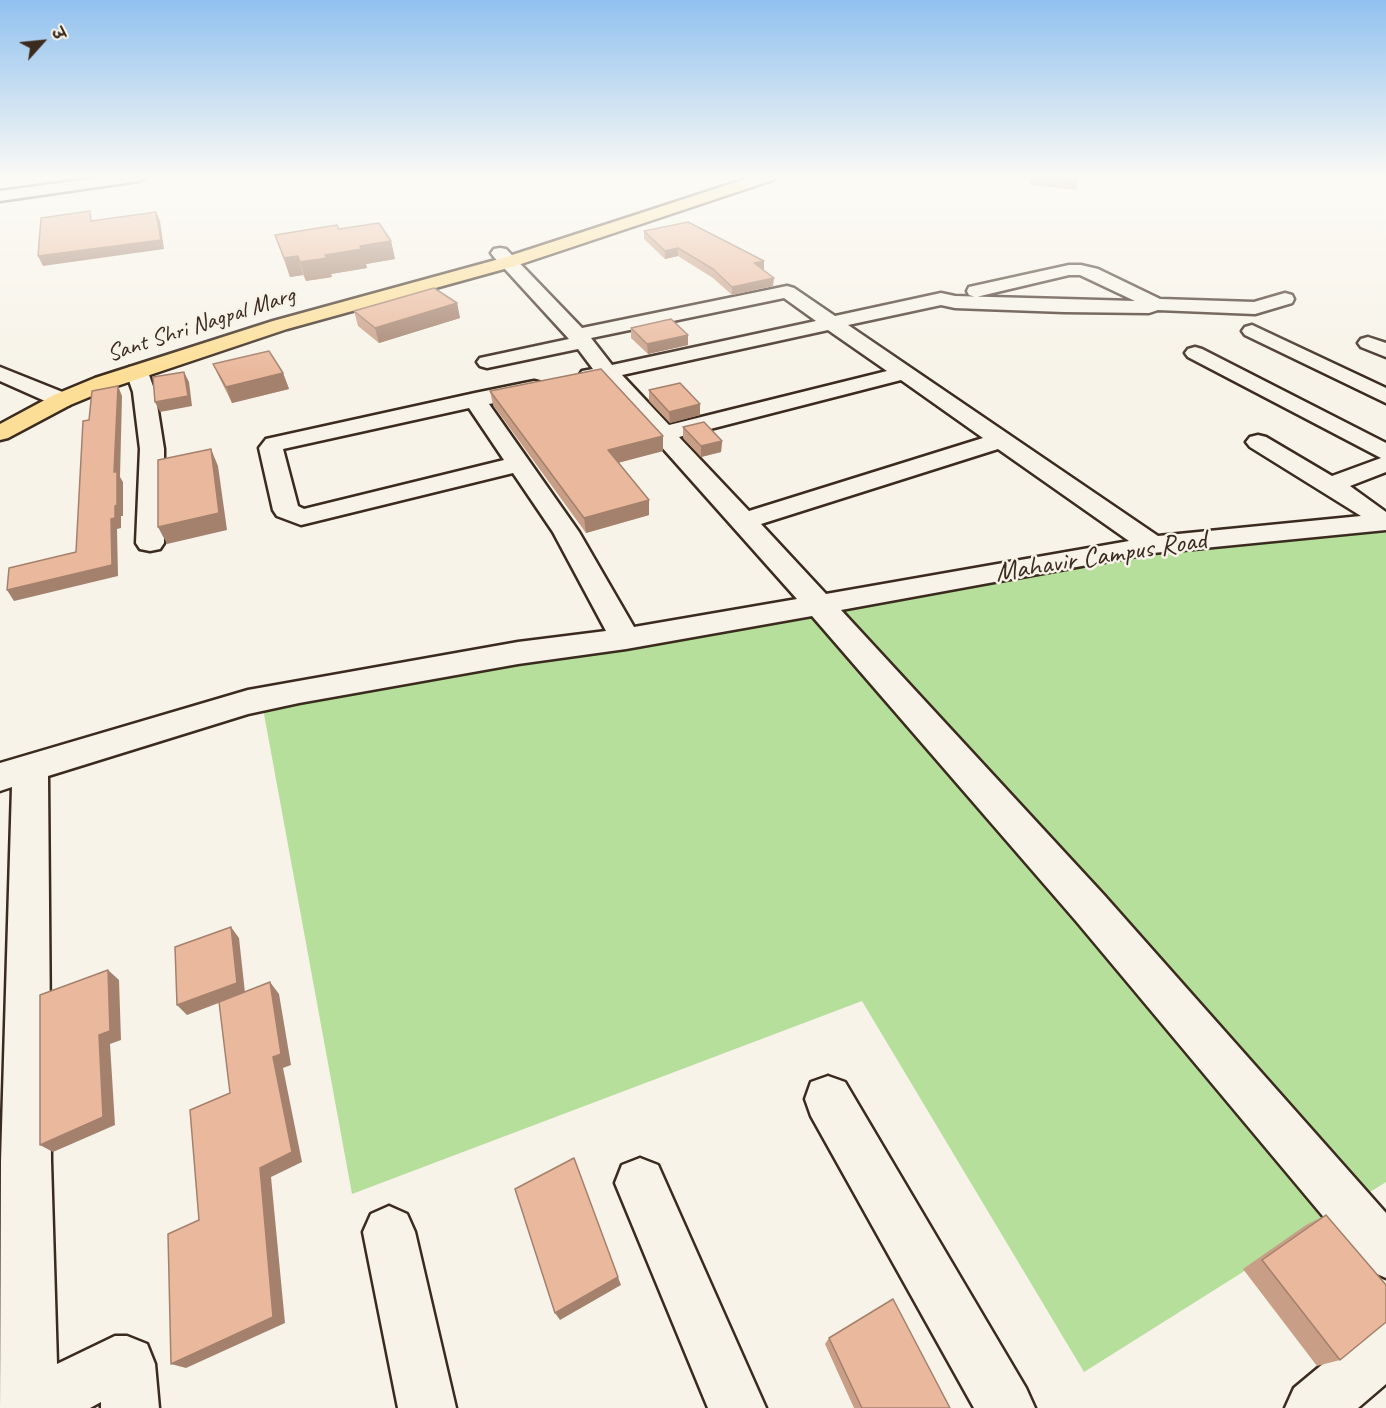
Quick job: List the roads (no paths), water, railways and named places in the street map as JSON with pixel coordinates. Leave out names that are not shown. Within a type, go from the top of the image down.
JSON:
[{"type":"main road","name":"Sant Shri Nagpal Marg","points":[[0,417],[269,318],[504,257],[546,243]]},
{"type":"main road","name":"Sant Shri Nagpal Marg","points":[[0,432],[56,397],[280,325],[551,243]]},
{"type":"street","points":[[504,257],[580,338],[662,434],[744,521],[1090,908],[1386,1252]]},
{"type":"street","points":[[520,464],[301,517],[286,510],[271,448],[274,444],[1069,270],[1092,273],[1155,304],[1255,308],[1291,305]]},
{"type":"street","points":[[487,362],[580,338],[784,292],[831,322],[1153,545]]},
{"type":"street","points":[[941,299],[956,302],[1064,306],[1149,307],[1155,304]]},
{"type":"street","points":[[1252,331],[1386,396]]},
{"type":"street","points":[[1195,353],[1386,452]]},
{"type":"street","points":[[137,372],[144,392],[152,449],[150,543]]},
{"type":"street","points":[[0,373],[56,397]]},
{"type":"street","points":[[662,434],[904,373]]},
{"type":"street","points":[[475,400],[566,532],[626,639]]},
{"type":"street","points":[[744,521],[1002,440]]},
{"type":"street","points":[[1258,442],[1369,510],[1384,523]]},
{"type":"street","points":[[1330,485],[1386,464]]},
{"type":"street","name":"Mahavir Campus Road","points":[[15,773],[249,702],[355,681],[518,653],[626,639],[1153,545],[1384,523]]},
{"type":"street","points":[[15,773],[13,1167],[30,1408],[115,1364],[122,1363],[127,1364],[130,1408]]},
{"type":"street","points":[[828,1099],[1006,1408]]},
{"type":"street","points":[[640,1183],[737,1408]]},
{"type":"street","points":[[390,1232],[427,1408]]},
{"type":"street","points":[[1314,1408],[1386,1348]]}]
